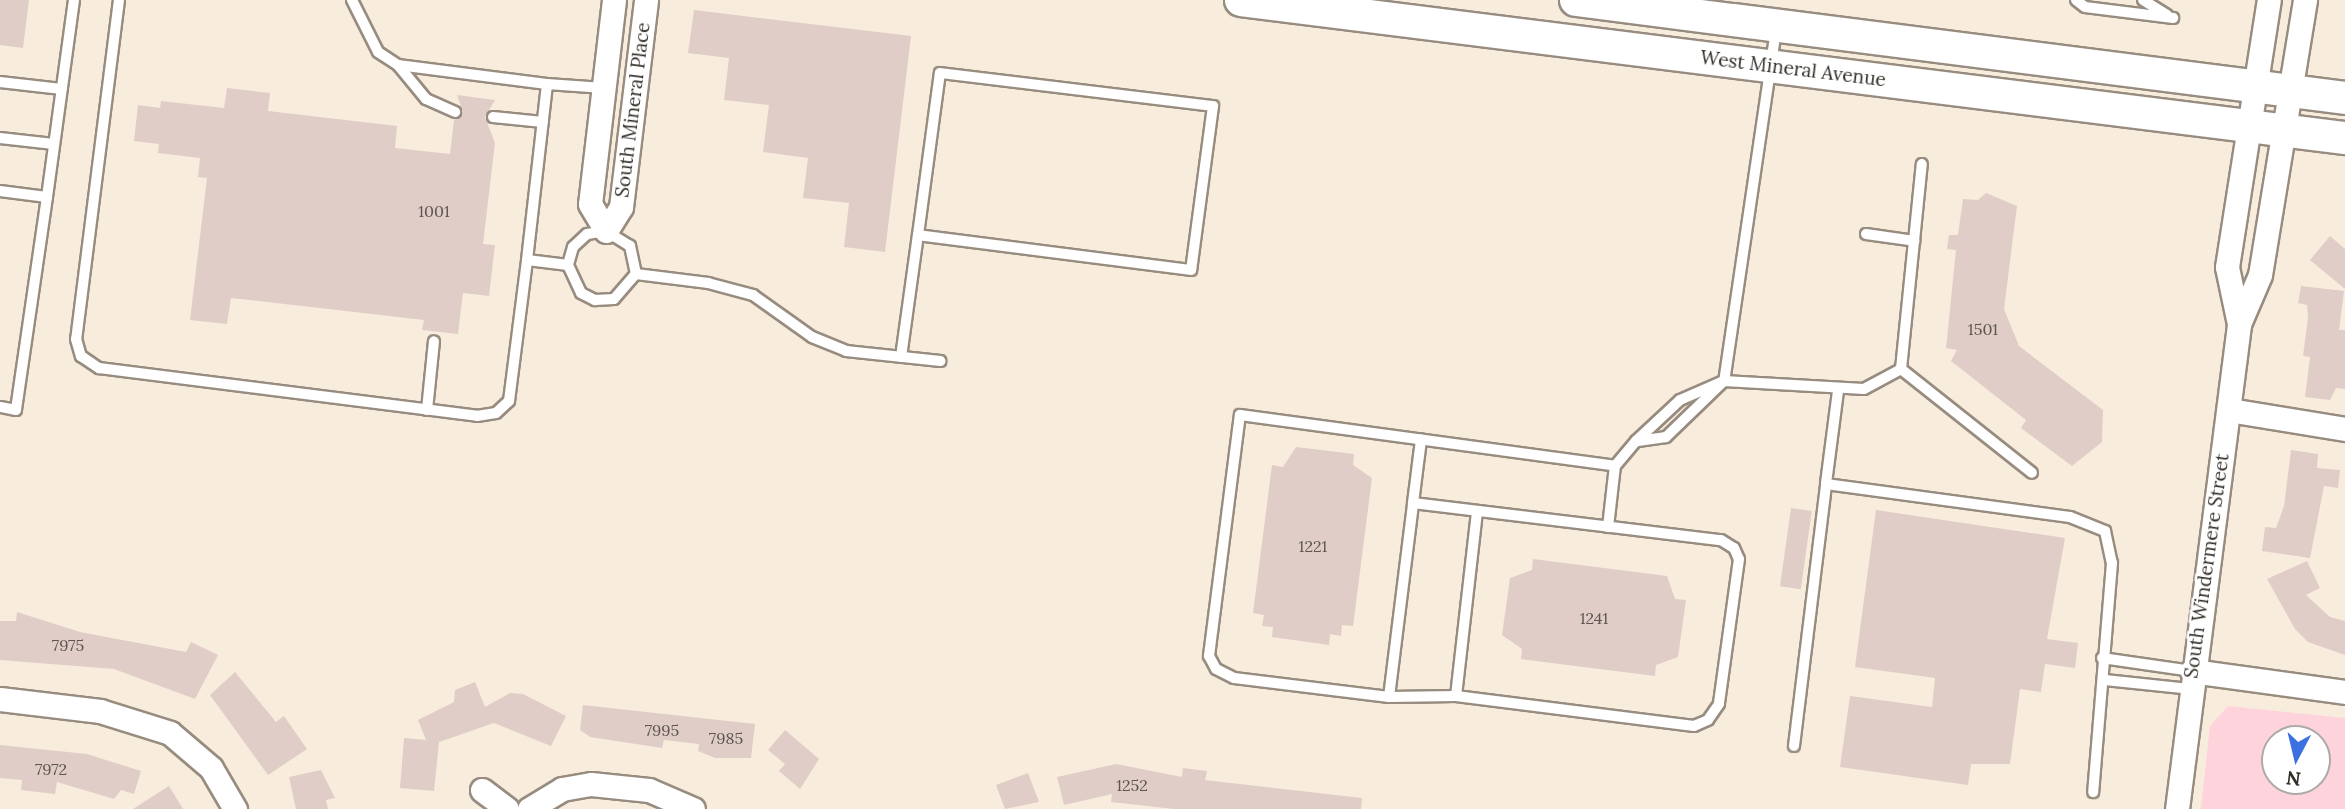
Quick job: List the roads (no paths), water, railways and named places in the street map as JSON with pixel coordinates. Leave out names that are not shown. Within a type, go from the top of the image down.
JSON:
[{"type":"main road","name":"West Mineral Avenue","points":[[1241,0],[1355,7],[1773,66],[2251,105],[2287,112],[2345,98]]},
{"type":"main road","name":"West Mineral Avenue","points":[[1576,0],[1777,24],[2251,105],[2287,112],[2345,138]]},
{"type":"street","name":"South Mineral Place","points":[[614,0],[590,204],[606,231],[621,207],[646,0]]},
{"type":"street","name":"South Windermere Street","points":[[2239,324],[2227,267],[2269,0]]},
{"type":"street","name":"South Windermere Street","points":[[2177,809],[2191,680],[2239,324],[2260,275],[2305,0]]},
{"type":"street","points":[[2229,410],[2345,429]]},
{"type":"street","points":[[2191,680],[2345,692]]},
{"type":"street","points":[[0,699],[110,713],[170,733],[211,768],[235,809]]},
{"type":"street","points":[[530,809],[580,784],[655,791],[693,809]]},
{"type":"street","points":[[482,790],[507,809]]},
{"type":"lane","points":[[0,407],[16,410],[74,0]]},
{"type":"lane","points":[[119,0],[76,339],[81,356],[99,368],[477,416],[496,413],[509,401],[547,84]]},
{"type":"lane","points":[[352,0],[378,52],[398,65],[432,104],[455,112]]},
{"type":"lane","points":[[2076,0],[2085,7],[2173,18],[2143,0]]},
{"type":"lane","points":[[1636,440],[1666,437],[1724,381],[1773,66],[1777,24]]},
{"type":"lane","points":[[398,65],[604,89]]},
{"type":"lane","points":[[901,357],[940,73],[1213,106],[1191,270],[918,235]]},
{"type":"lane","points":[[0,82],[62,89]]},
{"type":"lane","points":[[492,117],[543,122]]},
{"type":"lane","points":[[0,138],[54,145]]},
{"type":"lane","points":[[1901,369],[1922,164]]},
{"type":"lane","points":[[0,191],[47,197]]},
{"type":"lane","points":[[606,231],[630,246],[636,274],[614,299],[595,300],[581,293],[568,265],[573,247],[587,234],[606,231]]},
{"type":"lane","points":[[1866,234],[1915,241]]},
{"type":"lane","points":[[527,260],[568,265]]},
{"type":"lane","points":[[636,274],[753,295],[812,337],[846,351],[940,361]]},
{"type":"lane","points":[[427,410],[435,341]]},
{"type":"lane","points":[[1608,527],[1615,466],[1636,440],[1680,400],[1724,381],[1838,391],[1864,389],[1901,369]]},
{"type":"lane","points":[[1901,369],[2032,473]]},
{"type":"lane","points":[[1794,746],[1838,391]]},
{"type":"lane","points":[[1413,503],[1721,540],[1734,548],[1739,559],[1719,704],[1708,720],[1694,726],[1456,696],[1389,697],[1234,678],[1216,669],[1209,656],[1240,415],[1615,466]]},
{"type":"lane","points":[[1389,697],[1421,440]]},
{"type":"lane","points":[[1826,484],[2092,522],[2105,531],[2112,554],[2102,659],[2105,680],[2093,792]]},
{"type":"lane","points":[[1456,696],[1477,511]]},
{"type":"lane","points":[[2102,659],[2191,680]]},
{"type":"lane","points":[[2105,680],[2191,680]]}]
